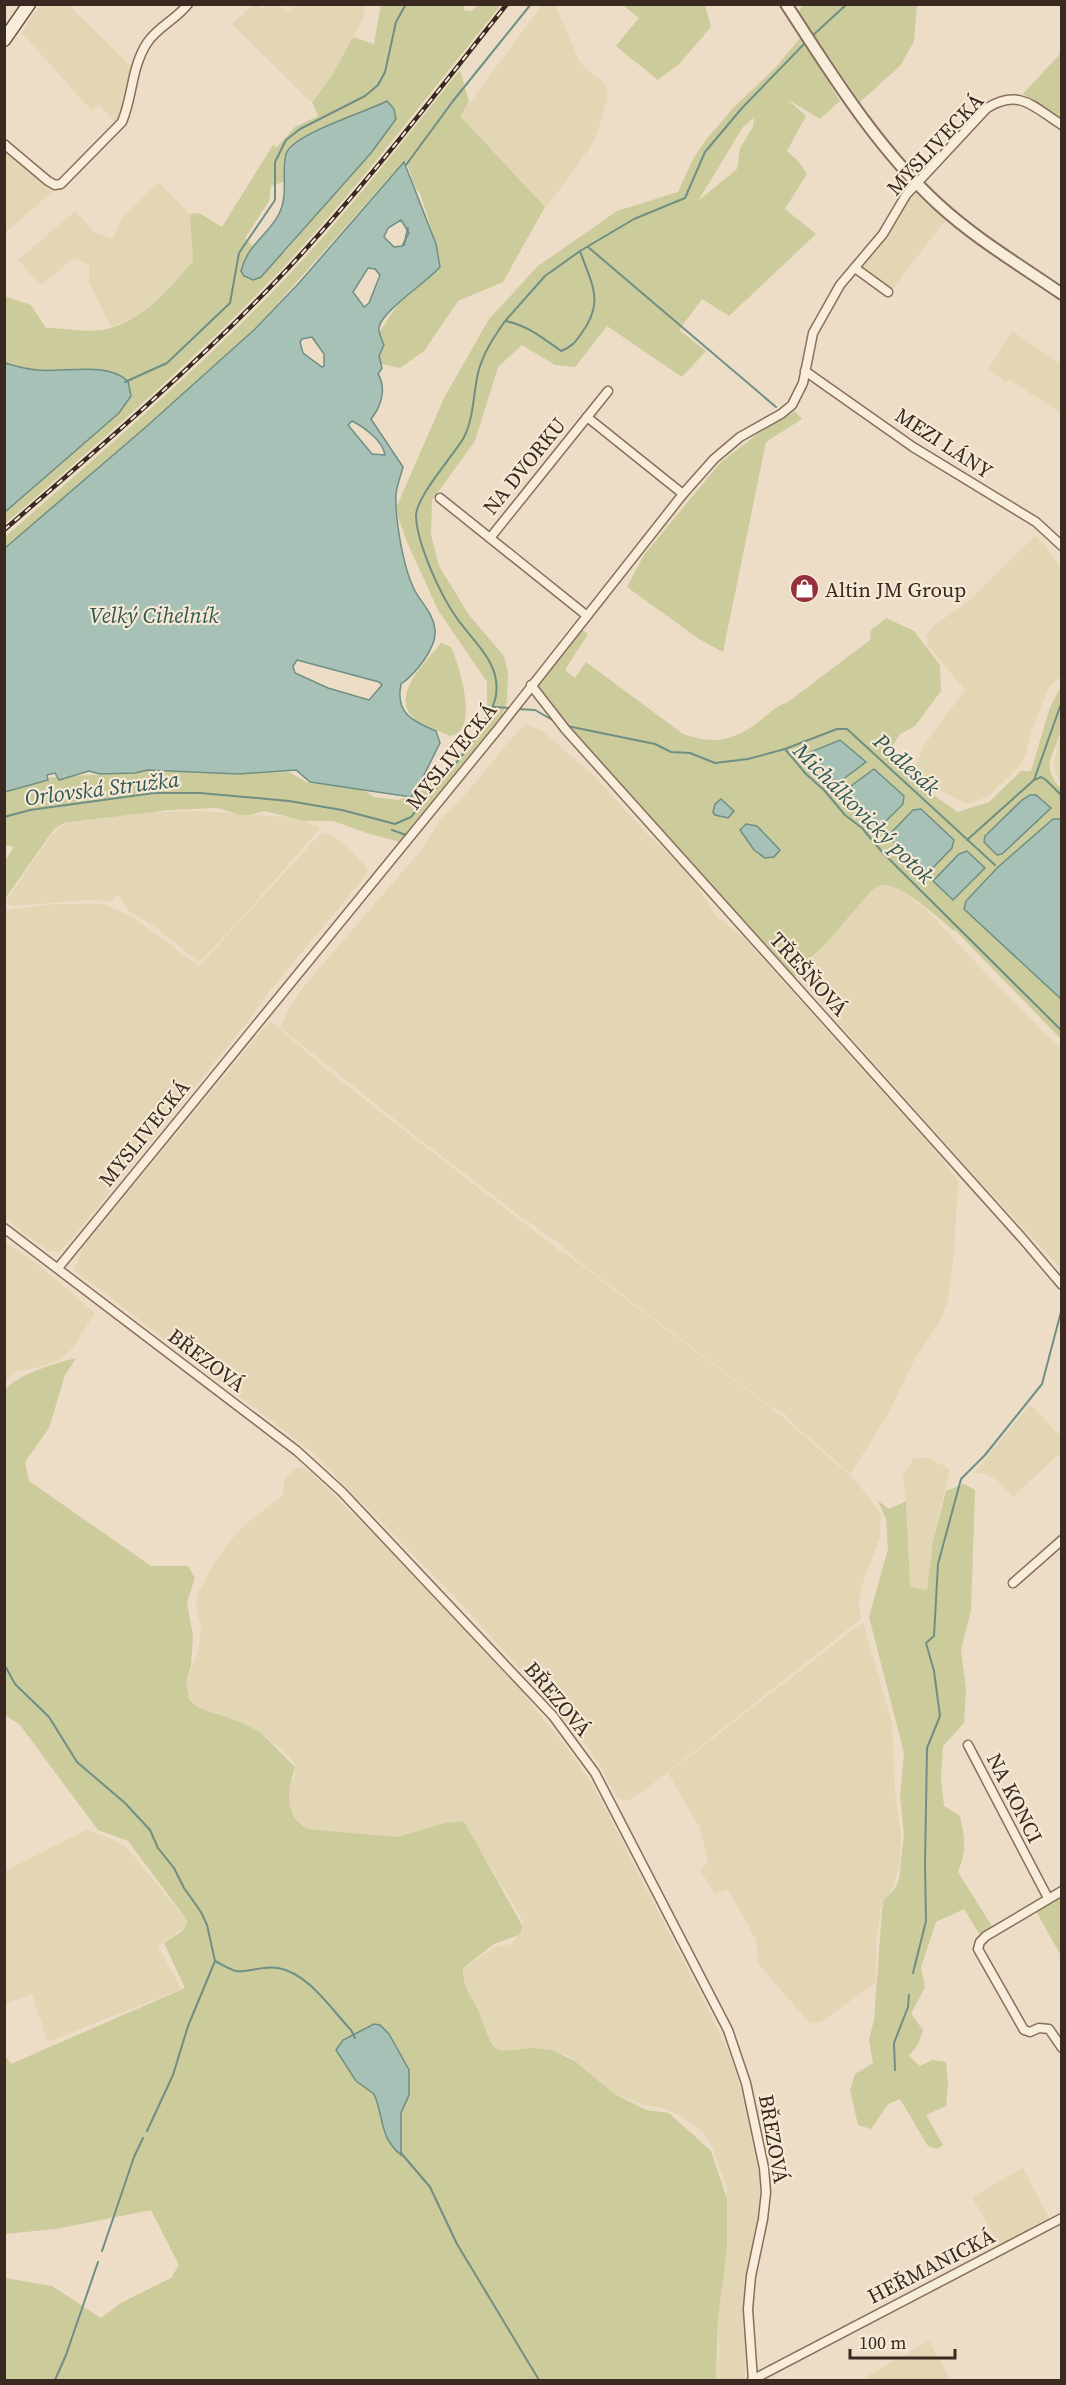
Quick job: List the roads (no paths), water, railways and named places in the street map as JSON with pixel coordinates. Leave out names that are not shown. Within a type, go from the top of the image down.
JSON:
[{"type":"main road","points":[[4,40],[29,4]]},
{"type":"street","points":[[4,144],[48,181],[55,185],[61,183],[122,122],[132,75],[148,40],[189,4]]},
{"type":"street","points":[[786,4],[871,130],[918,184],[940,206],[979,237],[1062,294]]},
{"type":"street","name":"MYSLIVECKÁ","points":[[58,1268],[507,717],[683,494],[714,459],[740,437],[781,414],[792,405],[803,384],[813,333],[840,285],[883,234],[906,195],[987,108],[1002,99],[1019,98],[1062,125]]},
{"type":"street","points":[[855,268],[888,292]]},
{"type":"street","name":"MEZI LÁNY","points":[[805,371],[913,447],[1036,522],[1062,546]]},
{"type":"street","name":"NA DVORKU","points":[[490,538],[608,391]]},
{"type":"street","name":"NA DVORKU","points":[[587,417],[683,494]]},
{"type":"street","name":"NA DVORKU","points":[[440,498],[586,615]]},
{"type":"street","name":"TŘEŠŇOVÁ","points":[[531,685],[566,730],[1062,1285]]},
{"type":"street","name":"BŘEZOVÁ","points":[[4,1228],[297,1451],[342,1492],[553,1716],[595,1773],[728,2030],[746,2084],[764,2168],[766,2192],[751,2276],[748,2309],[753,2380]]},
{"type":"street","points":[[1013,1583],[1062,1539]]},
{"type":"street","name":"NA KONCI","points":[[968,1745],[1048,1898]]},
{"type":"street","points":[[1062,1891],[986,1936],[980,1942],[978,1949],[1024,2030],[1030,2032],[1039,2028],[1049,2029],[1062,2048]]},
{"type":"street","name":"HEŘMANICKÁ","points":[[753,2380],[1062,2218]]},
{"type":"water","points":[[387,101],[394,109],[396,119],[371,153],[261,277],[253,280],[244,276],[241,271],[248,254],[275,221],[282,206],[286,154],[291,146],[315,131]]},
{"type":"water","name":"Velký Cihelník","points":[[404,162],[436,244],[440,267],[382,320],[379,327],[384,345],[379,356],[382,368],[378,374],[382,391],[378,409],[371,419],[403,467],[396,494],[400,543],[410,580],[430,614],[435,630],[435,637],[429,652],[401,684],[403,709],[407,715],[420,724],[436,731],[440,743],[416,791],[411,797],[310,782],[296,770],[239,774],[148,770],[135,773],[100,774],[89,771],[59,780],[55,773],[47,775],[48,780],[5,792],[5,548],[255,329],[299,283]],"holes":[[[401,220],[409,233],[402,246],[394,247],[384,237],[388,228]],[[368,268],[375,269],[380,275],[369,303],[364,307],[353,292]],[[312,337],[324,354],[324,366],[322,367],[303,353],[300,342],[302,339]],[[352,421],[377,440],[385,455],[372,454],[348,425]],[[297,660],[379,682],[382,685],[369,700],[328,688],[295,673],[293,666]]]},
{"type":"water","points":[[5,363],[48,371],[84,369],[108,371],[128,381],[131,396],[119,413],[5,512]]},
{"type":"water","points":[[840,740],[866,762],[838,783],[806,754]]},
{"type":"water","points":[[874,769],[904,796],[903,804],[880,827],[845,794],[847,789]]},
{"type":"water","points":[[1030,795],[1036,795],[1051,808],[1002,854],[997,855],[984,842],[985,836]]},
{"type":"water","points":[[721,799],[734,811],[728,818],[715,815],[713,812],[715,804]]},
{"type":"water","points":[[921,809],[954,840],[952,848],[926,875],[888,836],[913,810]]},
{"type":"water","points":[[1053,819],[1061,819],[1061,999],[964,909],[966,901],[998,867]]},
{"type":"water","points":[[746,824],[757,826],[780,850],[774,857],[765,858],[754,850],[740,830]]},
{"type":"water","points":[[967,851],[985,868],[953,900],[933,881],[959,854]]},
{"type":"water","points":[[374,2024],[380,2025],[389,2034],[409,2070],[409,2095],[401,2113],[401,2155],[385,2134],[374,2094],[356,2081],[336,2050],[343,2040]]},
{"type":"waterway","points":[[125,382],[167,363],[230,303],[239,253],[275,200],[275,162],[286,140],[300,129],[365,96],[378,85],[385,72],[396,22],[406,4]]},
{"type":"waterway","points":[[406,165],[453,101],[531,4]]},
{"type":"waterway","name":"Orlovská Stružka","points":[[811,37],[847,4]]},
{"type":"waterway","name":"Orlovská Stružka","points":[[4,817],[30,810],[154,793],[200,793],[289,801],[342,810],[395,824],[411,817],[473,741],[492,709],[496,695],[496,683],[490,662],[456,617],[443,595],[420,540],[416,516],[422,498],[467,431],[478,373],[486,352],[505,321],[528,329],[561,351],[575,342],[588,323],[594,303],[592,284],[580,251],[634,219],[685,198],[705,152],[742,108],[807,41]]},
{"type":"waterway","points":[[404,245],[408,228]]},
{"type":"waterway","points":[[588,247],[776,407]]},
{"type":"waterway","points":[[506,320],[545,276],[580,251]]},
{"type":"waterway","points":[[967,840],[1034,780],[1062,701]]},
{"type":"waterway","name":"Michálkovický potok","points":[[493,707],[511,708]]},
{"type":"waterway","name":"Michálkovický potok","points":[[517,709],[535,710],[556,722]]},
{"type":"waterway","name":"Michálkovický potok","points":[[567,726],[655,744],[671,752],[690,753],[715,763],[748,759],[785,749],[845,815],[862,828],[883,853],[1062,1031]]},
{"type":"waterway","name":"Podlesák","points":[[785,749],[837,729],[847,729],[995,865]]},
{"type":"waterway","points":[[1034,780],[1041,777],[1062,796]]},
{"type":"waterway","name":"Michálkovický potok","points":[[392,830],[409,836]]},
{"type":"waterway","points":[[913,1973],[926,1921],[927,1748],[940,1716],[934,1671],[926,1643],[934,1636],[938,1564],[961,1479],[985,1455],[1042,1384],[1062,1308]]},
{"type":"waterway","points":[[4,1664],[15,1684],[49,1717],[77,1762],[125,1803],[150,1830],[158,1848],[174,1868],[184,1888],[201,1912],[207,1925],[215,1961],[236,1971],[272,1967],[289,1971],[309,1984],[327,2002],[355,2038]]},
{"type":"waterway","points":[[147,2131],[173,2075],[188,2026],[215,1961]]},
{"type":"waterway","points":[[895,2070],[894,2043],[908,2007],[909,1995]]},
{"type":"waterway","points":[[102,2251],[134,2157],[143,2138]]},
{"type":"waterway","points":[[401,2153],[430,2187],[457,2244],[539,2380]]},
{"type":"waterway","points":[[55,2380],[98,2262]]},
{"type":"railway","points":[[4,530],[178,377],[278,279],[367,179],[507,4]]},
{"type":"place","name":"Altin JM Group","points":[[804,589]]}]
